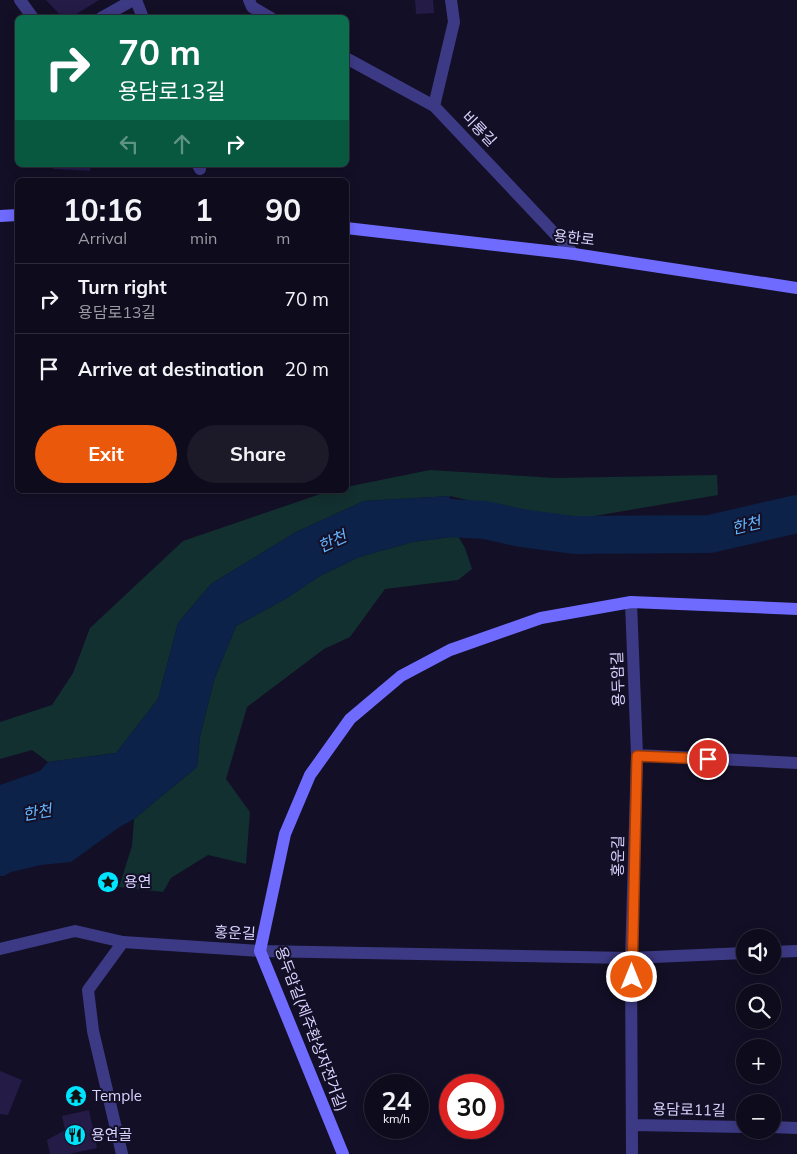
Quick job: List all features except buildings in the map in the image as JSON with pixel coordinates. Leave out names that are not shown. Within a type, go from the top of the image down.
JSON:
[{"type":"street","points":[[20,0],[31,15]]},
{"type":"street","points":[[107,15],[135,0],[142,15]]},
{"type":"street","points":[[249,0],[252,7],[266,15]]},
{"type":"street","points":[[434,106],[454,22],[450,0]]},
{"type":"street","name":"비룡길","points":[[349,60],[434,106],[574,254]]},
{"type":"street","points":[[0,216],[15,215]]},
{"type":"street","name":"용한로","points":[[349,228],[574,254],[797,288]]},
{"type":"street","name":"용두암길(제주환상자전거길)","points":[[343,1154],[260,950],[285,834],[310,775],[350,719],[401,676],[450,650],[541,618],[631,602],[797,608]]},
{"type":"street","name":"용두암길","points":[[631,602],[637,756]]},
{"type":"street","points":[[637,756],[797,763]]},
{"type":"street","name":"홍운길","points":[[632,1154],[631,958],[637,756]]},
{"type":"street","name":"홍운길","points":[[0,949],[75,931],[123,942],[260,950],[631,958],[736,953]]},
{"type":"street","points":[[122,1154],[93,1031],[88,990],[123,942]]},
{"type":"street","points":[[781,952],[797,951]]},
{"type":"street","name":"용담로11길","points":[[632,1125],[736,1127]]},
{"type":"street","points":[[781,1127],[797,1128]]},
{"type":"green space","points":[[430,470],[555,478],[717,475],[718,495],[559,522],[450,496],[364,501],[296,532],[211,584],[178,623],[158,699],[116,753],[48,762],[32,750],[0,759],[0,722],[52,705],[73,673],[90,628],[183,541],[323,493],[349,493],[349,486]]},
{"type":"green space","points":[[458,536],[465,548],[472,569],[458,580],[385,589],[350,637],[324,649],[247,707],[226,779],[250,812],[246,864],[208,855],[171,878],[163,892],[119,887],[132,846],[134,819],[197,767],[200,736],[214,680],[236,626],[287,598],[320,576],[359,557],[413,542]]},
{"type":"water","points":[[450,496],[450,518],[458,536],[413,542],[359,557],[320,576],[287,598],[236,626],[214,680],[200,736],[197,767],[134,819],[118,828],[71,862],[41,865],[0,876],[0,785],[40,771],[48,762],[116,753],[158,699],[178,623],[211,584],[296,532],[364,501]]},
{"type":"waterway","name":"한천","points":[[398,520],[450,518],[485,520],[521,528],[574,535],[710,534],[797,514]]},
{"type":"place","name":"용연","points":[[108,882]]},
{"type":"place","name":"Temple","points":[[76,1096]]},
{"type":"place","name":"용연골","points":[[75,1135]]},
{"type":"route","points":[[632,977],[637,756],[708,759]]}]
